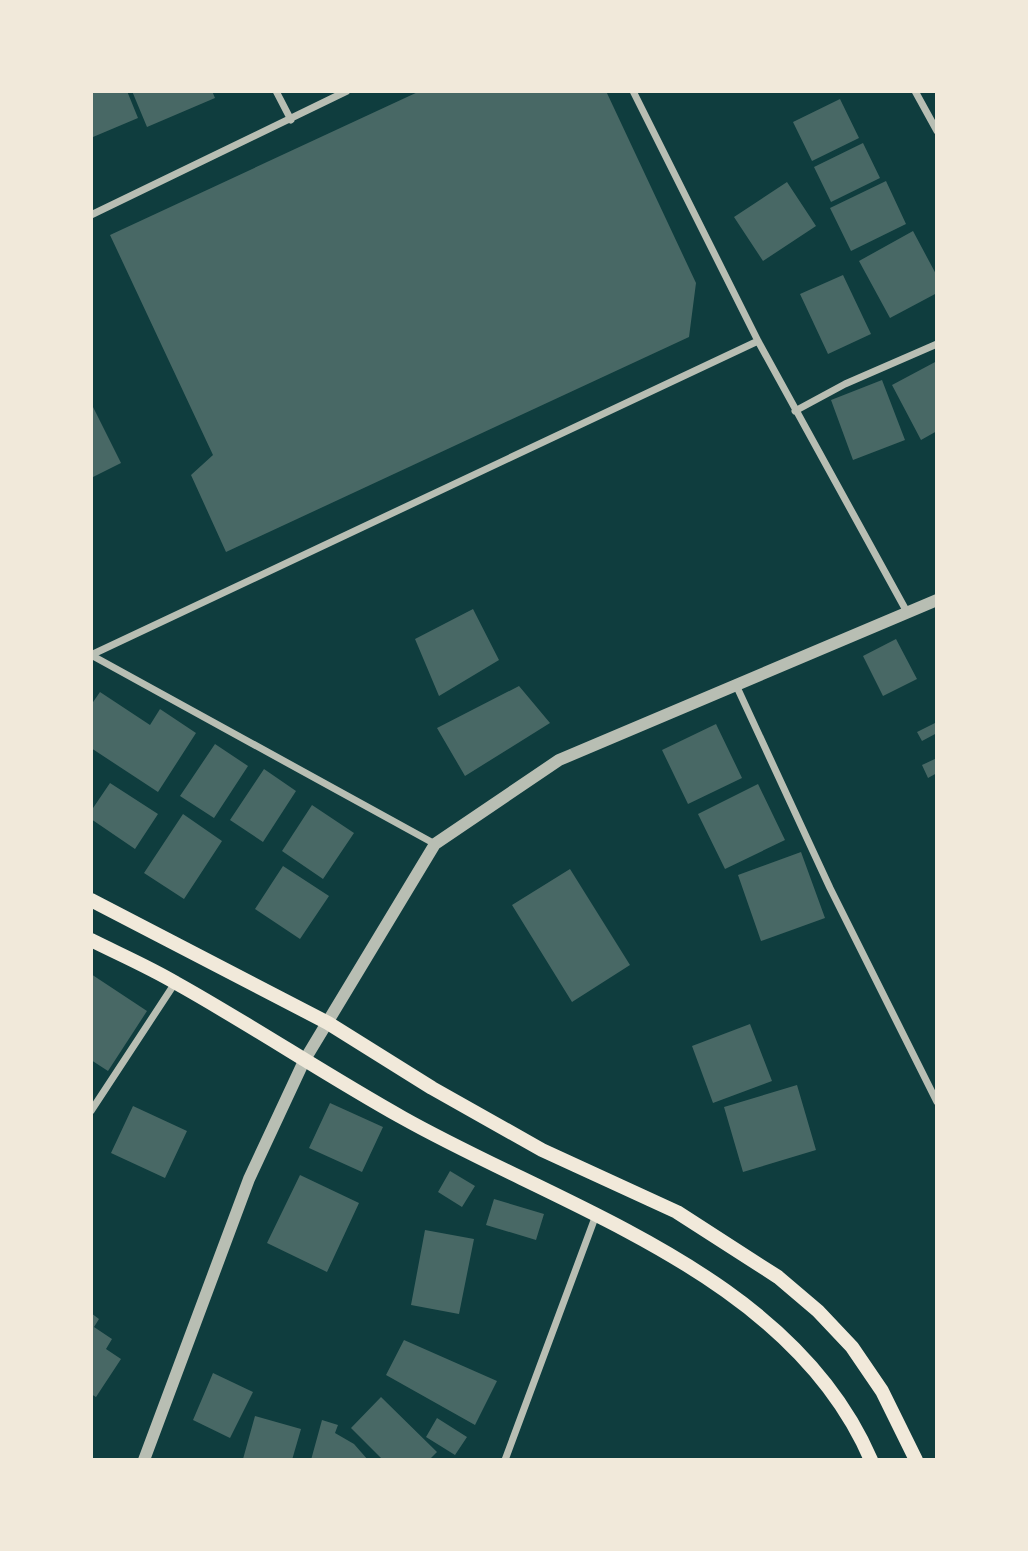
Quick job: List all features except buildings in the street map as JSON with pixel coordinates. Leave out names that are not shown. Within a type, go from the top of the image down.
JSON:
[{"type":"main road","points":[[91,900],[328,1023],[432,1088],[542,1150],[677,1212],[778,1277],[818,1311],[852,1348],[882,1391],[916,1460]]},
{"type":"main road","points":[[91,940],[175,982],[405,1120],[596,1215],[710,1280],[759,1314],[799,1353],[836,1400],[871,1460]]},
{"type":"street","points":[[276,91],[291,120]]},
{"type":"street","points":[[91,215],[348,91]]},
{"type":"street","points":[[633,91],[758,341],[907,612]]},
{"type":"street","points":[[915,91],[937,131]]},
{"type":"street","points":[[91,655],[758,341]]},
{"type":"street","points":[[796,411],[845,384],[937,344]]},
{"type":"street","points":[[144,1460],[249,1179],[304,1061],[435,844],[559,760],[937,600]]},
{"type":"street","points":[[91,655],[435,844]]},
{"type":"street","points":[[736,685],[830,888],[937,1102]]},
{"type":"street","points":[[91,1111],[175,982]]},
{"type":"street","points":[[505,1460],[596,1215]]}]
